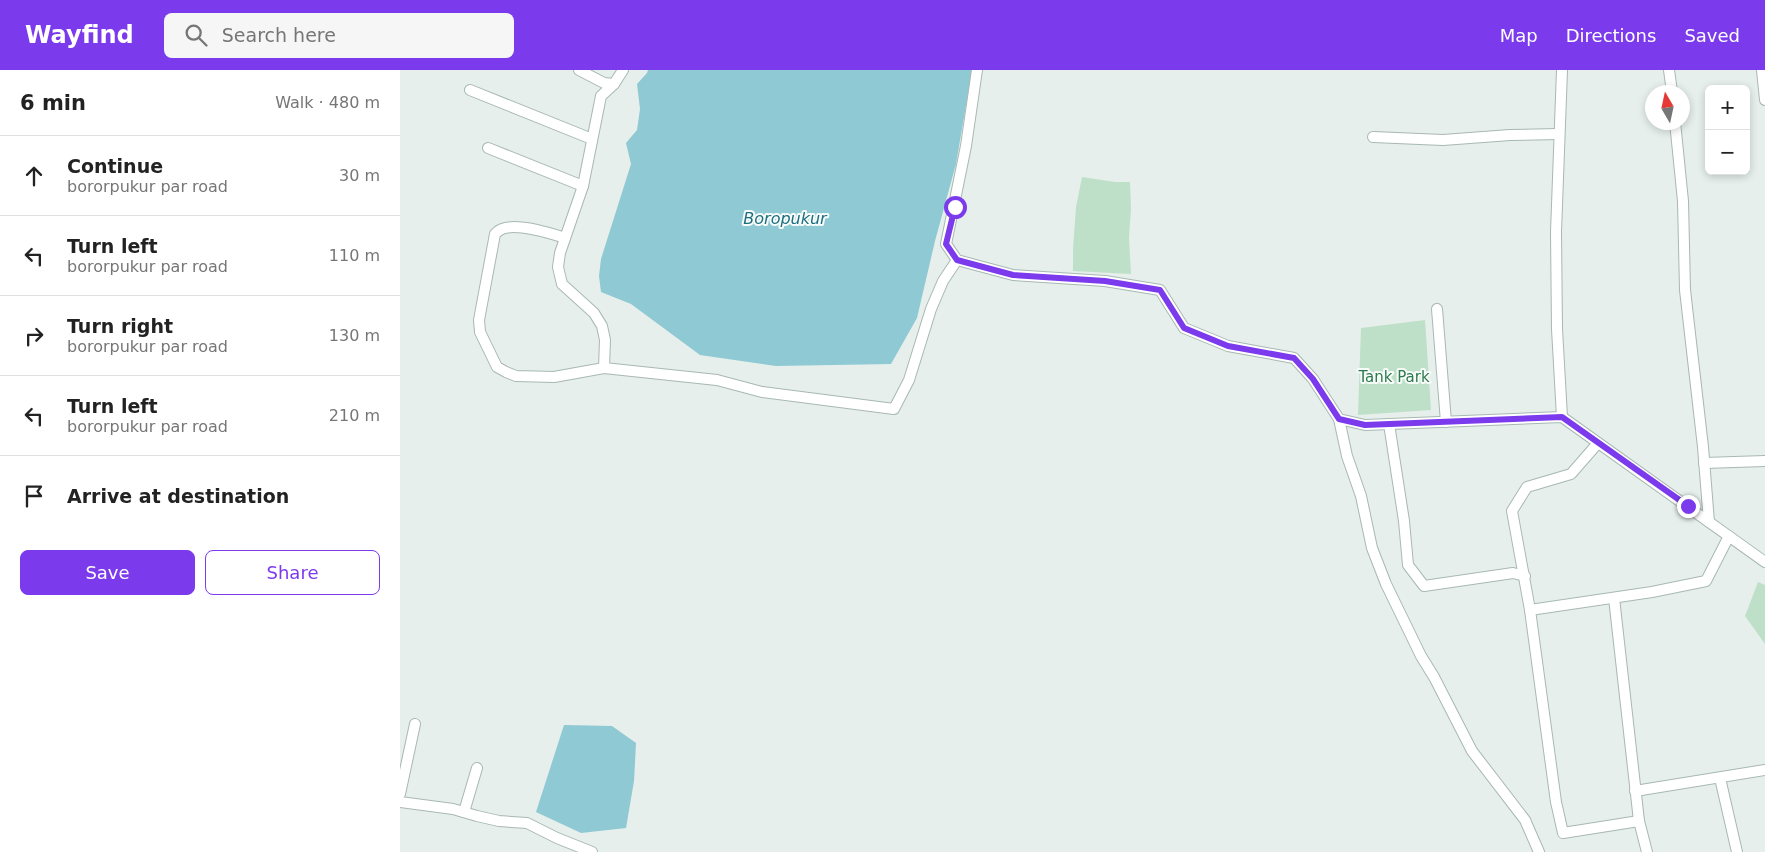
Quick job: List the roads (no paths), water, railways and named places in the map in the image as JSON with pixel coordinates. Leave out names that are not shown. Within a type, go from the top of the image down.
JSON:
[{"type":"street","points":[[579,70],[604,82],[614,84]]},
{"type":"street","points":[[604,368],[605,340],[602,326],[594,313],[562,284],[558,267],[565,238],[583,186],[601,96],[614,84],[623,70]]},
{"type":"street","points":[[977,70],[966,146],[946,244],[957,260],[1013,275],[1105,281],[1160,290],[1184,328],[1228,346],[1294,358],[1313,379],[1339,419],[1347,456],[1361,496],[1372,548],[1386,584],[1421,656],[1434,677],[1472,751],[1525,820],[1539,852]]},
{"type":"street","points":[[1562,70],[1556,232],[1557,329],[1562,417]]},
{"type":"street","points":[[1669,70],[1671,85]]},
{"type":"street","points":[[1762,70],[1765,100]]},
{"type":"street","points":[[470,90],[592,139]]},
{"type":"street","points":[[1676,130],[1683,201],[1685,290],[1709,522]]},
{"type":"street","points":[[1373,137],[1443,140],[1510,135],[1559,134]]},
{"type":"street","points":[[488,148],[583,186]]},
{"type":"street","points":[[565,238],[548,232],[514,227],[502,229],[495,234],[479,320],[480,332],[497,367],[516,376],[554,377],[604,368],[717,380],[762,392],[894,409],[909,380],[931,309],[943,281],[957,260]]},
{"type":"street","points":[[1437,310],[1446,422]]},
{"type":"street","points":[[1339,419],[1365,425],[1562,417],[1765,562]]},
{"type":"street","points":[[1389,424],[1404,521],[1408,564],[1424,586],[1513,573],[1525,576]]},
{"type":"street","points":[[1598,443],[1571,474],[1527,487],[1512,511],[1525,576],[1556,802],[1563,833],[1638,821]]},
{"type":"street","points":[[1704,463],[1765,461]]},
{"type":"street","points":[[1530,610],[1614,598],[1706,581],[1729,536]]},
{"type":"street","points":[[1614,598],[1638,821],[1647,852]]},
{"type":"street","points":[[400,794],[415,724]]},
{"type":"street","points":[[464,812],[477,768]]},
{"type":"street","points":[[1635,791],[1765,770]]},
{"type":"street","points":[[1720,778],[1738,852]]},
{"type":"street","points":[[400,802],[453,809],[499,821],[527,823],[592,852]]},
{"type":"water","name":"Boropukur","points":[[648,70],[972,70],[956,164],[917,318],[891,364],[776,366],[700,355],[631,304],[601,292],[599,276],[601,259],[631,164],[626,143],[637,130],[640,109],[637,84]]},
{"type":"water","points":[[564,725],[612,726],[636,743],[634,781],[626,828],[581,833],[536,812]]},
{"type":"park label","name":"Tank Park","points":[[1394,377]]}]
